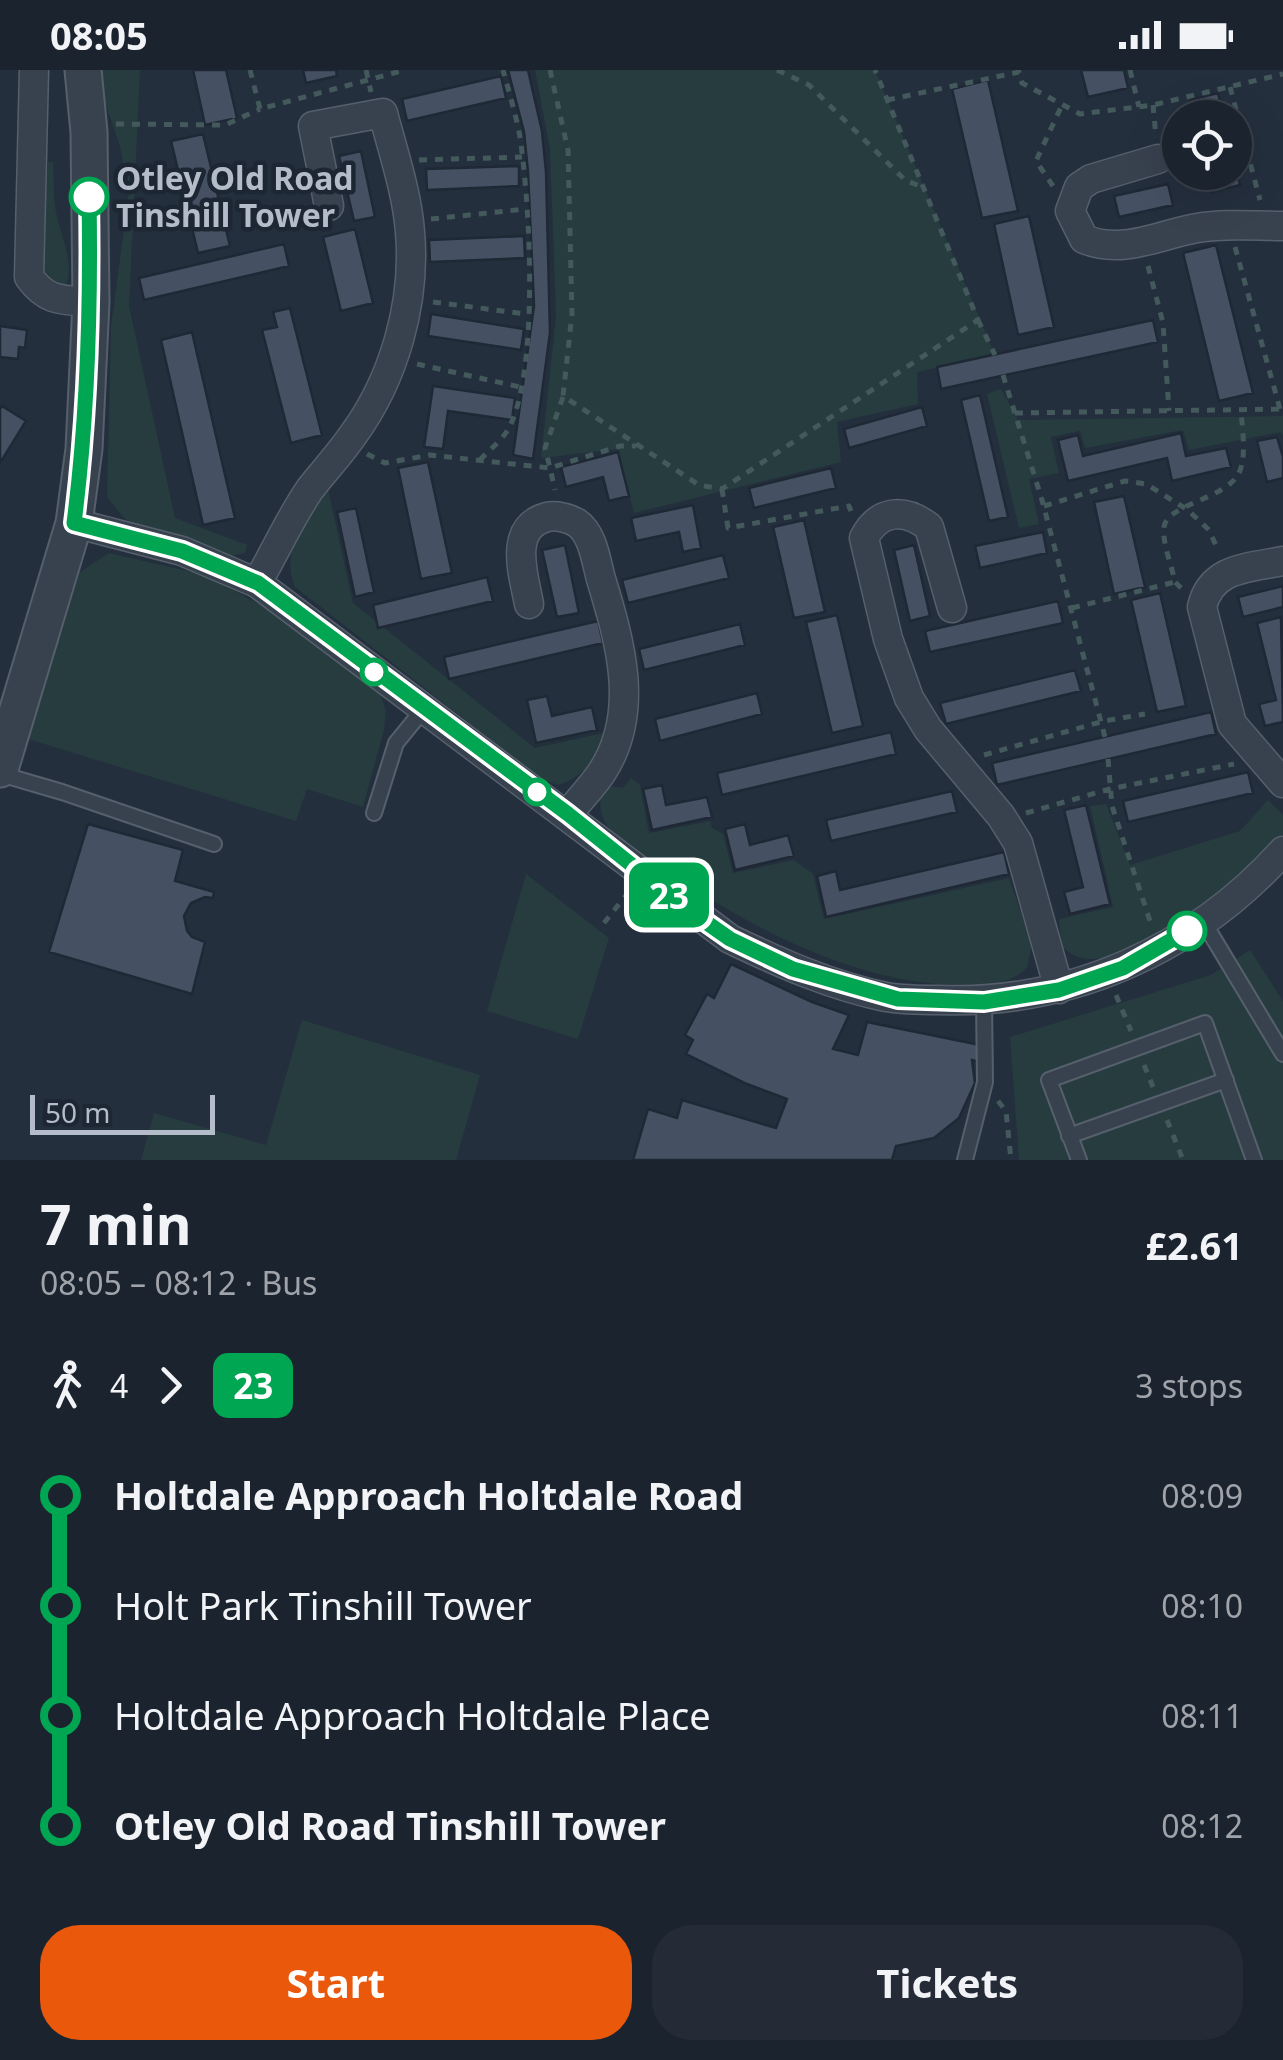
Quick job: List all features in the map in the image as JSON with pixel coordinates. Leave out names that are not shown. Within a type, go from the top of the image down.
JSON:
[{"type":"street","points":[[34,70],[29,277],[41,294],[91,302]]},
{"type":"street","points":[[0,772],[12,694],[74,523],[84,449],[91,302],[88,123],[83,70]]},
{"type":"street","points":[[258,583],[308,492],[347,443],[379,393],[394,359],[406,298],[408,222],[383,113],[313,126],[329,206]]},
{"type":"street","points":[[1158,159],[1078,186],[1070,211],[1074,226],[1084,239],[1101,246],[1119,247],[1200,227],[1275,226]]},
{"type":"street","points":[[952,608],[930,527],[898,513],[883,516],[870,527],[864,538],[888,639],[909,698],[928,729],[1004,820],[1018,843],[1059,990]]},
{"type":"street","points":[[529,604],[520,556],[522,539],[532,524],[562,516],[578,524],[588,536],[614,621],[626,707],[618,740],[602,771],[568,814]]},
{"type":"street","points":[[74,523],[182,551],[258,583],[730,939],[793,969],[898,999],[984,1002],[1059,990],[1123,968],[1204,920],[1283,851]]},
{"type":"street","points":[[1283,561],[1227,573],[1206,591],[1202,606],[1232,724],[1283,783]]},
{"type":"lane","points":[[374,813],[396,743],[423,710]]},
{"type":"lane","points":[[0,772],[214,844]]},
{"type":"lane","points":[[1204,920],[1283,1054]]},
{"type":"lane","points":[[965,1160],[985,1082],[984,1002]]},
{"type":"lane","points":[[1078,1160],[1049,1080],[1206,1023],[1254,1160]]},
{"type":"lane","points":[[1069,1136],[1226,1080]]},
{"type":"path","points":[[250,70],[260,109]]},
{"type":"path","points":[[88,123],[225,125],[260,109],[404,70]]},
{"type":"path","points":[[480,460],[509,429],[520,386],[528,314],[522,156],[503,70]]},
{"type":"path","points":[[550,70],[568,150],[572,314],[563,396],[545,448],[562,516]]},
{"type":"path","points":[[777,70],[809,85],[905,180],[924,188]]},
{"type":"path","points":[[875,70],[994,355]]},
{"type":"path","points":[[1130,70],[1139,107]]},
{"type":"path","points":[[887,100],[1020,71],[1022,83],[1080,114],[1139,107],[1283,74]]},
{"type":"path","points":[[1230,87],[1275,226]]},
{"type":"path","points":[[1062,105],[1036,161],[1070,211]]},
{"type":"path","points":[[396,160],[522,156]]},
{"type":"path","points":[[408,222],[526,209]]},
{"type":"path","points":[[1015,412],[1281,409],[1229,225]]},
{"type":"path","points":[[1142,242],[1163,323],[1169,410]]},
{"type":"path","points":[[406,298],[528,314]]},
{"type":"path","points":[[563,396],[699,485],[722,489],[978,320]]},
{"type":"path","points":[[394,359],[520,386]]},
{"type":"path","points":[[1003,376],[1044,506],[1105,737]]},
{"type":"path","points":[[1202,606],[1175,582],[1164,527],[1169,516],[1222,490],[1239,473],[1241,410]]},
{"type":"path","points":[[347,443],[384,463],[430,454],[550,468],[620,446],[639,446]]},
{"type":"path","points":[[1044,506],[1125,481],[1146,484],[1184,507],[1209,530],[1227,573]]},
{"type":"path","points":[[722,489],[728,528],[849,506],[864,538]]},
{"type":"path","points":[[1072,608],[1175,582]]},
{"type":"path","points":[[958,763],[1146,714]]},
{"type":"path","points":[[1108,759],[1112,806],[1159,949]]},
{"type":"path","points":[[1004,820],[1110,789],[1260,759]]},
{"type":"path","points":[[604,923],[628,894]]},
{"type":"path","points":[[985,1082],[1006,1111],[1010,1160]]},
{"type":"green space","points":[[100,70],[140,70],[129,306],[175,518],[247,545],[245,553],[229,556],[139,529],[107,497],[111,327],[129,191],[120,146],[100,88]]},
{"type":"green space","points":[[535,70],[875,70],[995,355],[917,372],[918,404],[837,422],[841,462],[634,513],[618,449],[541,458],[556,316],[550,149]]},
{"type":"green space","points":[[48,162],[53,162],[55,206],[69,264],[67,283],[62,290],[37,273]]},
{"type":"green space","points":[[1001,389],[1018,420],[1283,416],[1283,436],[1281,432],[1189,450],[1183,430],[1085,448],[1080,431],[1051,437],[1059,473],[1029,479],[1039,524],[1019,528],[987,394]]},
{"type":"green space","points":[[328,489],[353,603],[535,748],[603,733],[597,752],[582,772],[558,785],[541,779],[295,587],[290,560],[293,547]]},
{"type":"green space","points":[[109,553],[205,575],[283,617],[379,691],[386,711],[384,730],[363,807],[307,789],[296,821],[28,739],[80,572]]},
{"type":"green space","points":[[631,778],[640,785],[649,833],[710,821],[712,828],[723,834],[733,873],[794,860],[813,874],[824,919],[1009,878],[1032,945],[1027,967],[1011,979],[999,982],[936,984],[891,977],[803,948],[681,881],[609,828],[600,808],[604,785],[623,788]]},
{"type":"green space","points":[[1268,800],[1283,815],[1283,835],[1229,885],[1190,914],[1103,957],[1081,958],[1061,946],[1059,919],[1113,907],[1090,806],[1106,804],[1130,865],[1240,831]]},
{"type":"green space","points":[[526,874],[609,938],[578,1039],[487,1011]]},
{"type":"green space","points":[[1250,950],[1283,1001],[1283,1160],[1019,1160],[1010,1037],[1211,975]]},
{"type":"green space","points":[[302,1020],[480,1075],[456,1160],[141,1160],[154,1113],[266,1145]]},
{"type":"building","points":[[193,70],[226,70],[237,118],[205,125]]},
{"type":"building","points":[[303,70],[336,70],[337,76],[306,83]]},
{"type":"building","points":[[508,70],[528,70],[542,131],[546,172],[550,333],[533,459],[513,455],[534,306],[524,132]]},
{"type":"building","points":[[1081,70],[1124,70],[1128,88],[1088,97]]},
{"type":"building","points":[[501,76],[506,98],[407,121],[402,99]]},
{"type":"building","points":[[988,80],[1018,211],[982,218],[952,89]]},
{"type":"building","points":[[1218,93],[1220,100],[1190,100]]},
{"type":"building","points":[[203,134],[230,246],[198,253],[171,141]]},
{"type":"building","points":[[361,151],[375,217],[354,221],[339,156]]},
{"type":"building","points":[[519,166],[519,186],[427,190],[426,169]]},
{"type":"building","points":[[1162,185],[1162,190],[1169,190],[1173,205],[1119,217],[1114,196]]},
{"type":"building","points":[[1029,216],[1054,327],[1018,335],[994,224]]},
{"type":"building","points":[[355,229],[373,303],[341,311],[323,237]]},
{"type":"building","points":[[524,236],[525,258],[430,262],[429,240]]},
{"type":"building","points":[[284,244],[289,266],[144,300],[139,278]]},
{"type":"building","points":[[1216,245],[1253,393],[1219,401],[1183,253]]},
{"type":"building","points":[[290,308],[322,435],[291,443],[262,330],[277,327],[273,312]]},
{"type":"building","points":[[431,314],[524,329],[521,350],[428,336]]},
{"type":"building","points":[[1153,320],[1158,342],[941,389],[937,367]]},
{"type":"building","points":[[0,326],[27,330],[25,348],[19,347],[18,359],[0,357]]},
{"type":"building","points":[[192,332],[235,518],[203,525],[161,340]]},
{"type":"building","points":[[433,386],[515,398],[512,420],[448,411],[443,449],[424,447]]},
{"type":"building","points":[[980,395],[1008,517],[989,521],[961,400]]},
{"type":"building","points":[[2,406],[26,421],[0,463],[0,409]]},
{"type":"building","points":[[922,407],[927,426],[849,448],[844,429]]},
{"type":"building","points":[[1181,433],[1186,456],[1226,448],[1231,467],[1172,481],[1167,458],[1068,481],[1058,440],[1078,435],[1083,456]]},
{"type":"building","points":[[1277,437],[1283,457],[1283,478],[1267,482],[1257,441]]},
{"type":"building","points":[[618,452],[629,496],[609,501],[603,477],[566,487],[561,467]]},
{"type":"building","points":[[428,462],[452,573],[421,579],[398,468]]},
{"type":"building","points":[[831,468],[836,488],[754,508],[749,488]]},
{"type":"building","points":[[1124,496],[1145,587],[1114,594],[1094,502]]},
{"type":"building","points":[[693,505],[701,548],[683,552],[679,532],[636,541],[631,518]]},
{"type":"building","points":[[356,508],[374,592],[355,597],[337,512]]},
{"type":"building","points":[[804,520],[825,612],[794,618],[773,527]]},
{"type":"building","points":[[1043,532],[1047,553],[980,568],[975,546]]},
{"type":"building","points":[[565,545],[579,613],[557,617],[542,550]]},
{"type":"building","points":[[914,545],[930,616],[910,621],[894,550]]},
{"type":"building","points":[[723,555],[729,578],[628,603],[622,580]]},
{"type":"building","points":[[487,577],[493,601],[378,628],[373,605]]},
{"type":"building","points":[[1283,586],[1283,607],[1243,617],[1238,597]]},
{"type":"building","points":[[1160,593],[1186,706],[1157,712],[1131,600]]},
{"type":"building","points":[[1058,601],[1063,623],[930,652],[925,631]]},
{"type":"building","points":[[837,615],[863,726],[832,733],[806,622]]},
{"type":"building","points":[[1281,617],[1283,722],[1265,726],[1259,704],[1276,700],[1257,623]]},
{"type":"building","points":[[598,621],[603,643],[449,679],[444,657]]},
{"type":"building","points":[[740,624],[745,645],[644,670],[639,649]]},
{"type":"building","points":[[1075,670],[1081,691],[946,724],[940,703]]},
{"type":"building","points":[[757,693],[762,714],[660,741],[655,719]]},
{"type":"building","points":[[547,696],[552,716],[592,707],[597,730],[536,743],[527,700]]},
{"type":"building","points":[[1211,712],[1216,734],[997,785],[992,763]]},
{"type":"building","points":[[891,732],[896,754],[722,795],[717,773]]},
{"type":"building","points":[[1248,772],[1253,793],[1128,822],[1123,801]]},
{"type":"building","points":[[662,785],[666,805],[707,797],[712,817],[652,830],[643,789]]},
{"type":"building","points":[[952,791],[957,812],[831,841],[826,820]]},
{"type":"building","points":[[1086,805],[1110,904],[1070,914],[1064,892],[1083,887],[1064,810]]},
{"type":"building","points":[[88,824],[183,850],[175,881],[214,892],[213,898],[191,903],[184,916],[187,931],[205,942],[192,994],[49,952]]},
{"type":"building","points":[[745,824],[750,845],[788,835],[794,856],[735,870],[725,829]]},
{"type":"building","points":[[1004,852],[1009,874],[826,917],[817,876],[836,871],[840,890]]},
{"type":"building","points":[[731,964],[849,1015],[833,1049],[858,1055],[867,1022],[980,1045],[979,1062],[972,1060],[975,1083],[959,1118],[934,1138],[896,1146],[892,1160],[633,1160],[648,1109],[677,1118],[682,1100],[776,1128],[787,1099],[686,1054],[693,1040],[685,1035],[707,994],[714,998]]},
{"type":"bus line","name":"23","points":[[89,197],[91,302],[84,449],[74,523],[182,551],[258,583],[423,710],[568,814],[683,906],[730,939],[793,969],[898,999],[984,1002],[1059,990],[1123,968],[1187,931]]},
{"type":"place","name":"Otley Old Road Tinshill Tower","points":[[89,197]]}]
